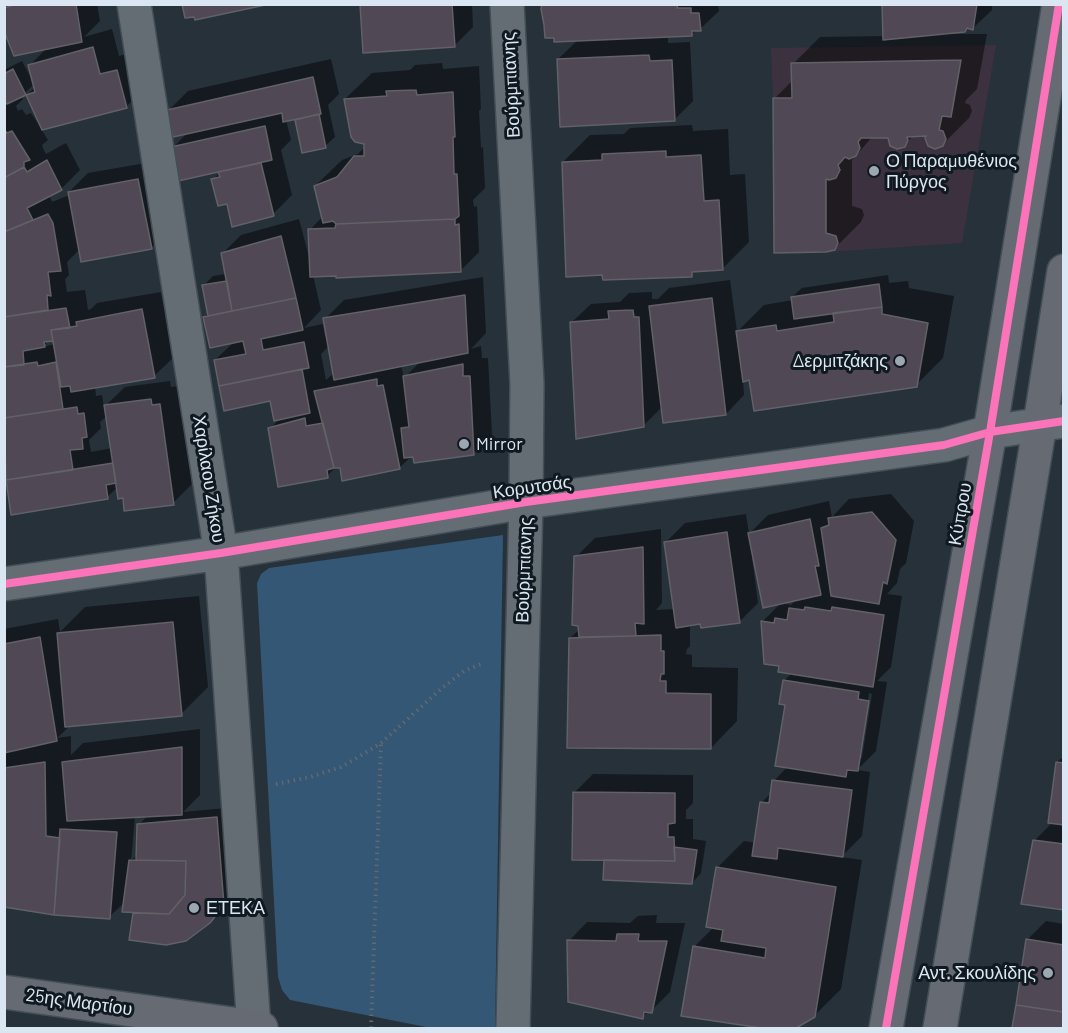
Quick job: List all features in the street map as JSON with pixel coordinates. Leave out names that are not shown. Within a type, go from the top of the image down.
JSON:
[{"type":"street","name":"Χαρίλαου Ζήκου","points":[[134,4],[221,553],[256,1028]]},
{"type":"street","name":"Βούρμπιανης","points":[[507,4],[526,384],[526,502],[513,1029]]},
{"type":"street","name":"Κύπρου","points":[[886,1029],[990,432],[1059,4]]},
{"type":"street","points":[[940,1029],[1052,422],[1064,271]]},
{"type":"street","name":"Κορυτσάς","points":[[4,584],[221,553],[526,502],[944,445],[990,432],[1052,422]]},
{"type":"street","name":"25ης Μαρτίου","points":[[4,992],[256,1028]]},
{"type":"path","points":[[237,788],[282,783],[341,767],[381,743],[464,671],[480,664],[521,655]]},
{"type":"path","points":[[371,1029],[381,743]]},
{"type":"shaded area","name":"Ο Παραμυθένιος Πύργος","points":[[996,45],[962,243],[774,253],[771,48]]},
{"type":"shaded area","points":[[503,535],[495,1028],[431,1028],[290,1000],[282,990],[278,977],[257,583],[261,574],[269,568]]},
{"type":"building","points":[[17,4],[76,4],[82,42],[14,56],[4,31],[4,8]]},
{"type":"building","points":[[182,4],[270,4],[195,20],[194,17],[185,18]]},
{"type":"building","points":[[360,4],[452,4],[455,47],[363,53]]},
{"type":"building","points":[[542,4],[678,4],[677,8],[691,8],[691,13],[699,13],[701,31],[692,31],[692,36],[554,42],[554,38],[545,38]]},
{"type":"building","points":[[882,4],[977,4],[973,30],[967,28],[965,32],[883,40]]},
{"type":"building","points":[[93,47],[100,74],[117,70],[127,108],[42,130],[26,95],[35,92],[28,65]]},
{"type":"building","points":[[649,55],[650,61],[672,60],[675,121],[560,127],[557,59]]},
{"type":"building","points":[[961,60],[951,117],[942,116],[939,130],[943,131],[946,139],[943,146],[935,149],[928,146],[926,136],[907,137],[905,147],[897,149],[890,146],[888,138],[861,138],[858,142],[860,148],[856,156],[849,159],[845,157],[838,165],[840,170],[836,178],[826,179],[826,233],[836,236],[838,243],[835,250],[774,253],[773,98],[792,98],[791,63]]},
{"type":"building","points":[[13,69],[26,95],[7,104],[4,100],[4,74]]},
{"type":"building","points":[[313,77],[321,114],[283,122],[282,113],[173,137],[167,110]]},
{"type":"building","points":[[416,90],[417,95],[453,92],[454,174],[457,174],[459,216],[455,219],[323,223],[314,186],[337,177],[354,156],[364,156],[364,144],[355,142],[351,137],[344,99],[387,96],[386,91]]},
{"type":"building","points":[[319,114],[326,148],[302,153],[295,120]]},
{"type":"building","points":[[265,126],[272,160],[178,181],[171,147]]},
{"type":"building","points":[[4,129],[7,133],[12,131],[30,160],[24,162],[24,167],[4,178]]},
{"type":"building","points":[[666,151],[666,157],[701,155],[704,201],[719,200],[723,270],[692,272],[692,277],[603,280],[602,275],[566,277],[562,162],[602,160],[602,154]]},
{"type":"building","points":[[47,160],[62,190],[27,208],[33,220],[4,232],[4,178],[24,167],[27,172]]},
{"type":"building","points":[[261,163],[274,216],[232,227],[227,204],[218,206],[211,179],[220,177],[218,172]]},
{"type":"building","points":[[138,179],[152,249],[81,262],[68,192]]},
{"type":"building","points":[[48,214],[53,223],[61,271],[48,272],[51,296],[47,295],[48,310],[4,317],[4,232]]},
{"type":"building","points":[[455,219],[455,225],[459,224],[461,272],[336,278],[336,276],[310,277],[308,229],[335,228],[336,224]]},
{"type":"building","points":[[281,236],[296,298],[232,311],[221,253]]},
{"type":"building","points":[[227,281],[232,311],[208,316],[202,285]]},
{"type":"building","points":[[879,284],[882,307],[794,319],[791,297]]},
{"type":"building","points":[[465,295],[468,353],[334,380],[323,318]]},
{"type":"building","points":[[296,298],[303,330],[261,339],[263,350],[304,342],[309,368],[219,386],[214,360],[246,354],[243,341],[210,348],[203,317]]},
{"type":"building","points":[[712,298],[726,415],[663,423],[649,306]]},
{"type":"building","points":[[882,307],[882,314],[928,323],[917,387],[754,411],[749,380],[743,382],[736,331],[776,325],[777,331],[834,322],[833,313]]},
{"type":"building","points":[[66,308],[70,328],[51,330],[53,341],[44,342],[45,347],[23,351],[24,365],[4,367],[4,317]]},
{"type":"building","points":[[142,309],[155,378],[71,392],[70,386],[61,387],[51,330],[77,326],[76,322]]},
{"type":"building","points":[[633,310],[634,317],[639,317],[644,427],[576,439],[570,322],[609,319],[608,311]]},
{"type":"building","points":[[37,362],[38,366],[56,362],[63,409],[4,418],[4,367]]},
{"type":"building","points":[[463,364],[463,376],[470,376],[474,455],[414,463],[413,457],[404,458],[401,428],[409,427],[403,376]]},
{"type":"building","points":[[302,369],[310,413],[274,421],[270,401],[224,411],[219,386]]},
{"type":"building","points":[[377,379],[377,386],[383,385],[400,469],[342,481],[340,468],[334,468],[314,391]]},
{"type":"building","points":[[151,399],[152,405],[160,404],[174,505],[124,511],[123,498],[118,499],[104,405]]},
{"type":"building","points":[[77,407],[78,414],[84,413],[87,437],[82,438],[83,449],[70,450],[73,470],[6,480],[4,418]]},
{"type":"building","points":[[305,418],[306,426],[323,423],[334,468],[327,470],[328,478],[278,487],[268,428]]},
{"type":"building","points":[[113,463],[116,483],[106,485],[108,499],[11,515],[6,480]]},
{"type":"building","points":[[872,512],[896,540],[887,584],[883,582],[879,604],[831,596],[821,528],[829,525],[828,518]]},
{"type":"building","points":[[810,519],[819,566],[815,566],[821,595],[763,608],[748,533]]},
{"type":"building","points":[[727,532],[740,623],[701,628],[700,624],[676,628],[664,542]]},
{"type":"building","points":[[643,547],[644,624],[635,623],[636,636],[579,637],[578,626],[572,625],[574,556]]},
{"type":"building","points":[[805,607],[831,611],[832,607],[884,615],[873,687],[778,672],[779,666],[764,664],[761,621],[774,623],[775,618],[787,620],[789,608],[804,610]]},
{"type":"building","points":[[173,622],[182,716],[65,727],[57,633]]},
{"type":"building","points":[[661,635],[664,674],[661,674],[660,681],[666,681],[666,693],[711,694],[711,749],[567,748],[569,638]]},
{"type":"building","points":[[40,637],[57,741],[4,753],[4,644]]},
{"type":"building","points":[[783,680],[859,692],[858,699],[869,701],[858,771],[847,770],[846,777],[775,766],[785,705],[779,704]]},
{"type":"building","points":[[182,747],[182,815],[67,821],[62,762]]},
{"type":"building","points":[[45,762],[46,836],[60,838],[54,915],[4,907],[4,768]]},
{"type":"building","points":[[1056,762],[1064,763],[1064,825],[1048,823]]},
{"type":"building","points":[[772,780],[852,790],[843,857],[778,848],[777,859],[752,856],[760,802],[769,803]]},
{"type":"building","points":[[573,792],[675,793],[675,823],[668,824],[668,837],[674,837],[675,861],[572,860]]},
{"type":"building","points":[[217,817],[224,905],[210,923],[186,941],[166,945],[129,940],[133,913],[169,914],[185,895],[186,861],[136,860],[137,824]]},
{"type":"building","points":[[60,829],[117,832],[110,919],[54,915]]},
{"type":"building","points":[[1033,840],[1064,844],[1064,910],[1021,904]]},
{"type":"building","points":[[674,847],[697,850],[692,884],[603,880],[604,860],[675,861]]},
{"type":"building","points":[[129,860],[186,861],[185,895],[169,914],[122,912]]},
{"type":"building","points":[[716,867],[836,887],[815,1017],[796,1028],[761,1028],[681,1016],[693,946],[765,958],[766,948],[721,941],[723,930],[706,927]]},
{"type":"building","points":[[617,934],[639,934],[638,941],[667,941],[652,1013],[644,1012],[643,1019],[568,1002],[567,940],[616,941]]},
{"type":"building","points":[[1026,939],[1064,945],[1064,1012],[1016,1005]]},
{"type":"building","points":[[1016,1005],[1064,1012],[1064,1028],[1012,1028]]},
{"type":"cycle path","points":[[886,1028],[990,432],[1059,4]]},
{"type":"cycle path","points":[[4,584],[221,553],[526,502],[944,445],[990,432],[1064,421]]},
{"type":"place","name":"Ο Παραμυθένιος Πύργος","points":[[874,171]]},
{"type":"place","name":"Δερμιτζάκης","points":[[900,361]]},
{"type":"place","name":"Mirror","points":[[464,444]]},
{"type":"place","name":"ΕΤΕΚΑ","points":[[194,908]]},
{"type":"place","name":"Αντ. Σκουλίδης","points":[[1048,973]]}]
